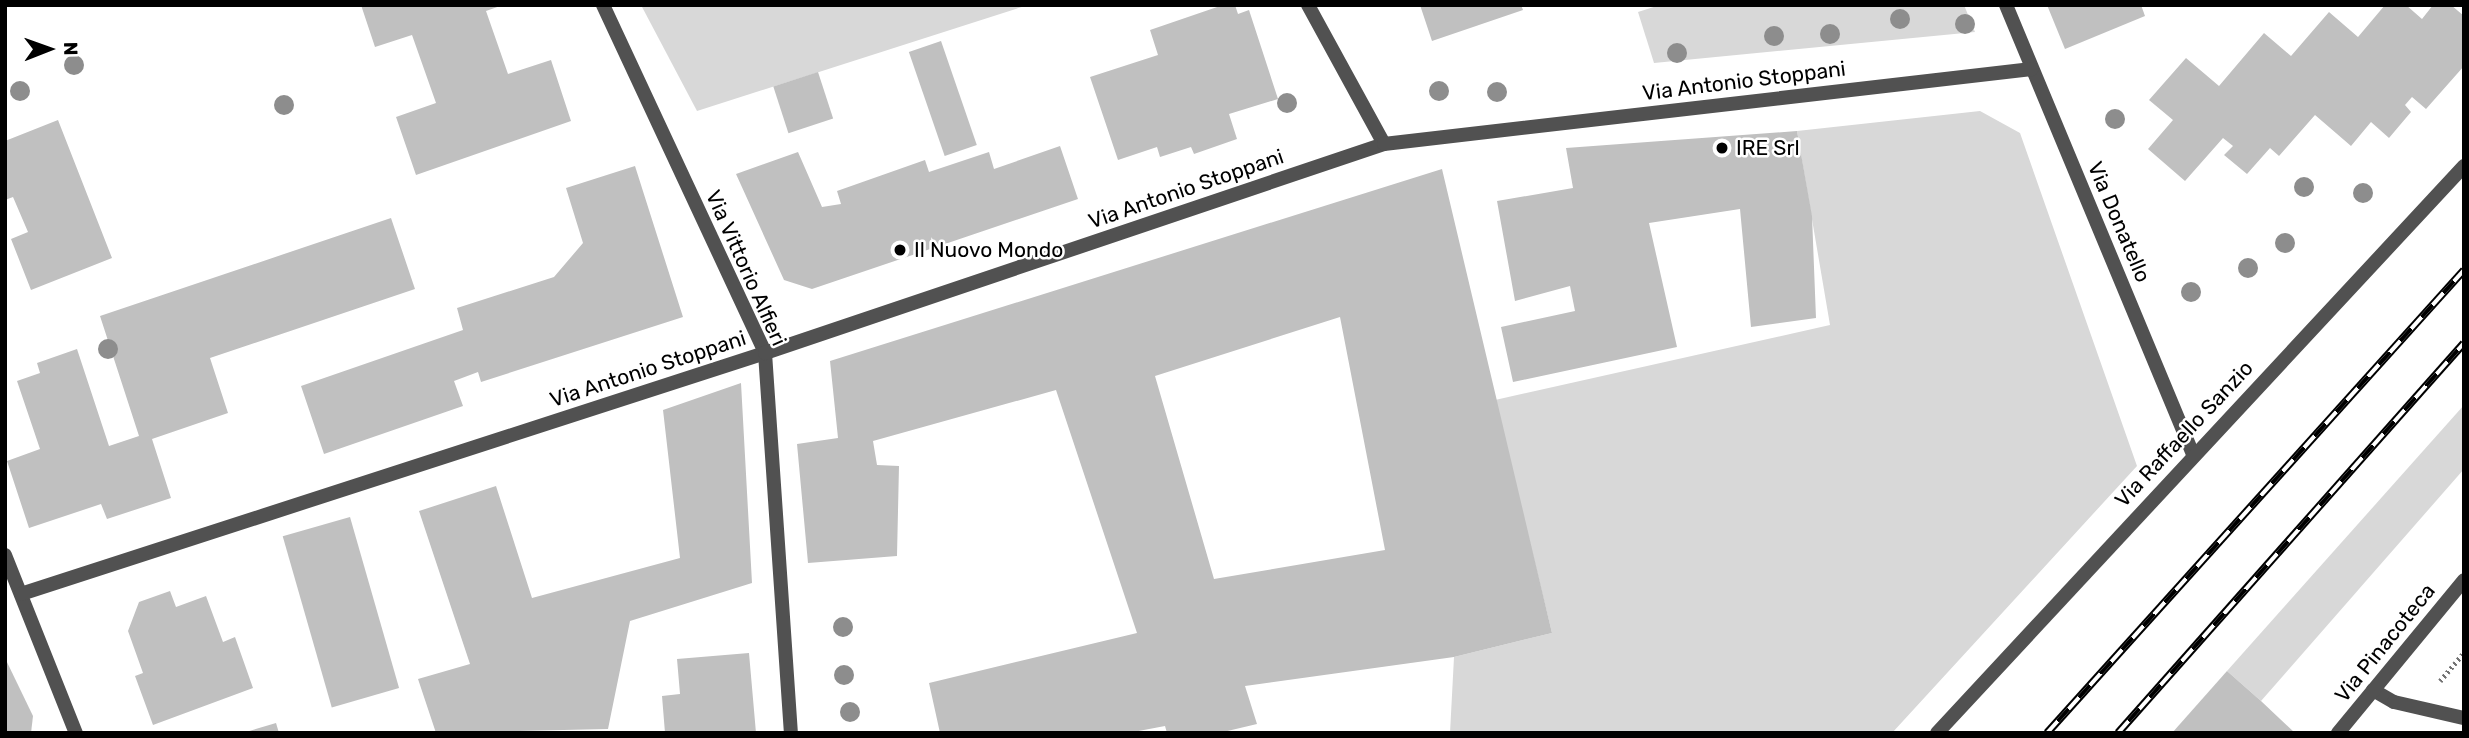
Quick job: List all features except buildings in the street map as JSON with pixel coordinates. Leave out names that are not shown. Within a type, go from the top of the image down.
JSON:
[{"type":"street","name":"Via Vittorio Alfieri","points":[[603,5],[765,353],[791,733]]},
{"type":"street","points":[[1308,5],[1384,144]]},
{"type":"street","name":"Via Donatello","points":[[2006,5],[2193,455]]},
{"type":"street","name":"Via Antonio Stoppani","points":[[21,594],[765,353],[1384,144],[2032,69]]},
{"type":"street","name":"Via Raffaello Sanzio","points":[[1937,733],[2464,166]]},
{"type":"street","points":[[5,555],[76,733]]},
{"type":"street","name":"Via Pinacoteca","points":[[2338,733],[2464,580]]},
{"type":"street","points":[[2373,690],[2393,702],[2464,718]]},
{"type":"shaded area","points":[[641,5],[1028,5],[697,111]]},
{"type":"shaded area","points":[[1660,5],[1964,5],[1975,32],[1654,63],[1638,12]]},
{"type":"shaded area","points":[[1980,111],[2020,133],[2137,466],[1892,733],[1450,733],[1454,657],[1552,633],[1495,400],[1830,325],[1797,131]]},
{"type":"shaded area","points":[[2464,405],[2464,469],[2261,701],[2227,671]]},
{"type":"railway","points":[[2047,733],[2464,270]]},
{"type":"railway","points":[[2118,733],[2464,343]]},
{"type":"place","name":"IRE Srl","points":[[1722,148]]},
{"type":"place","name":"Il Nuovo Mondo","points":[[900,250]]}]
